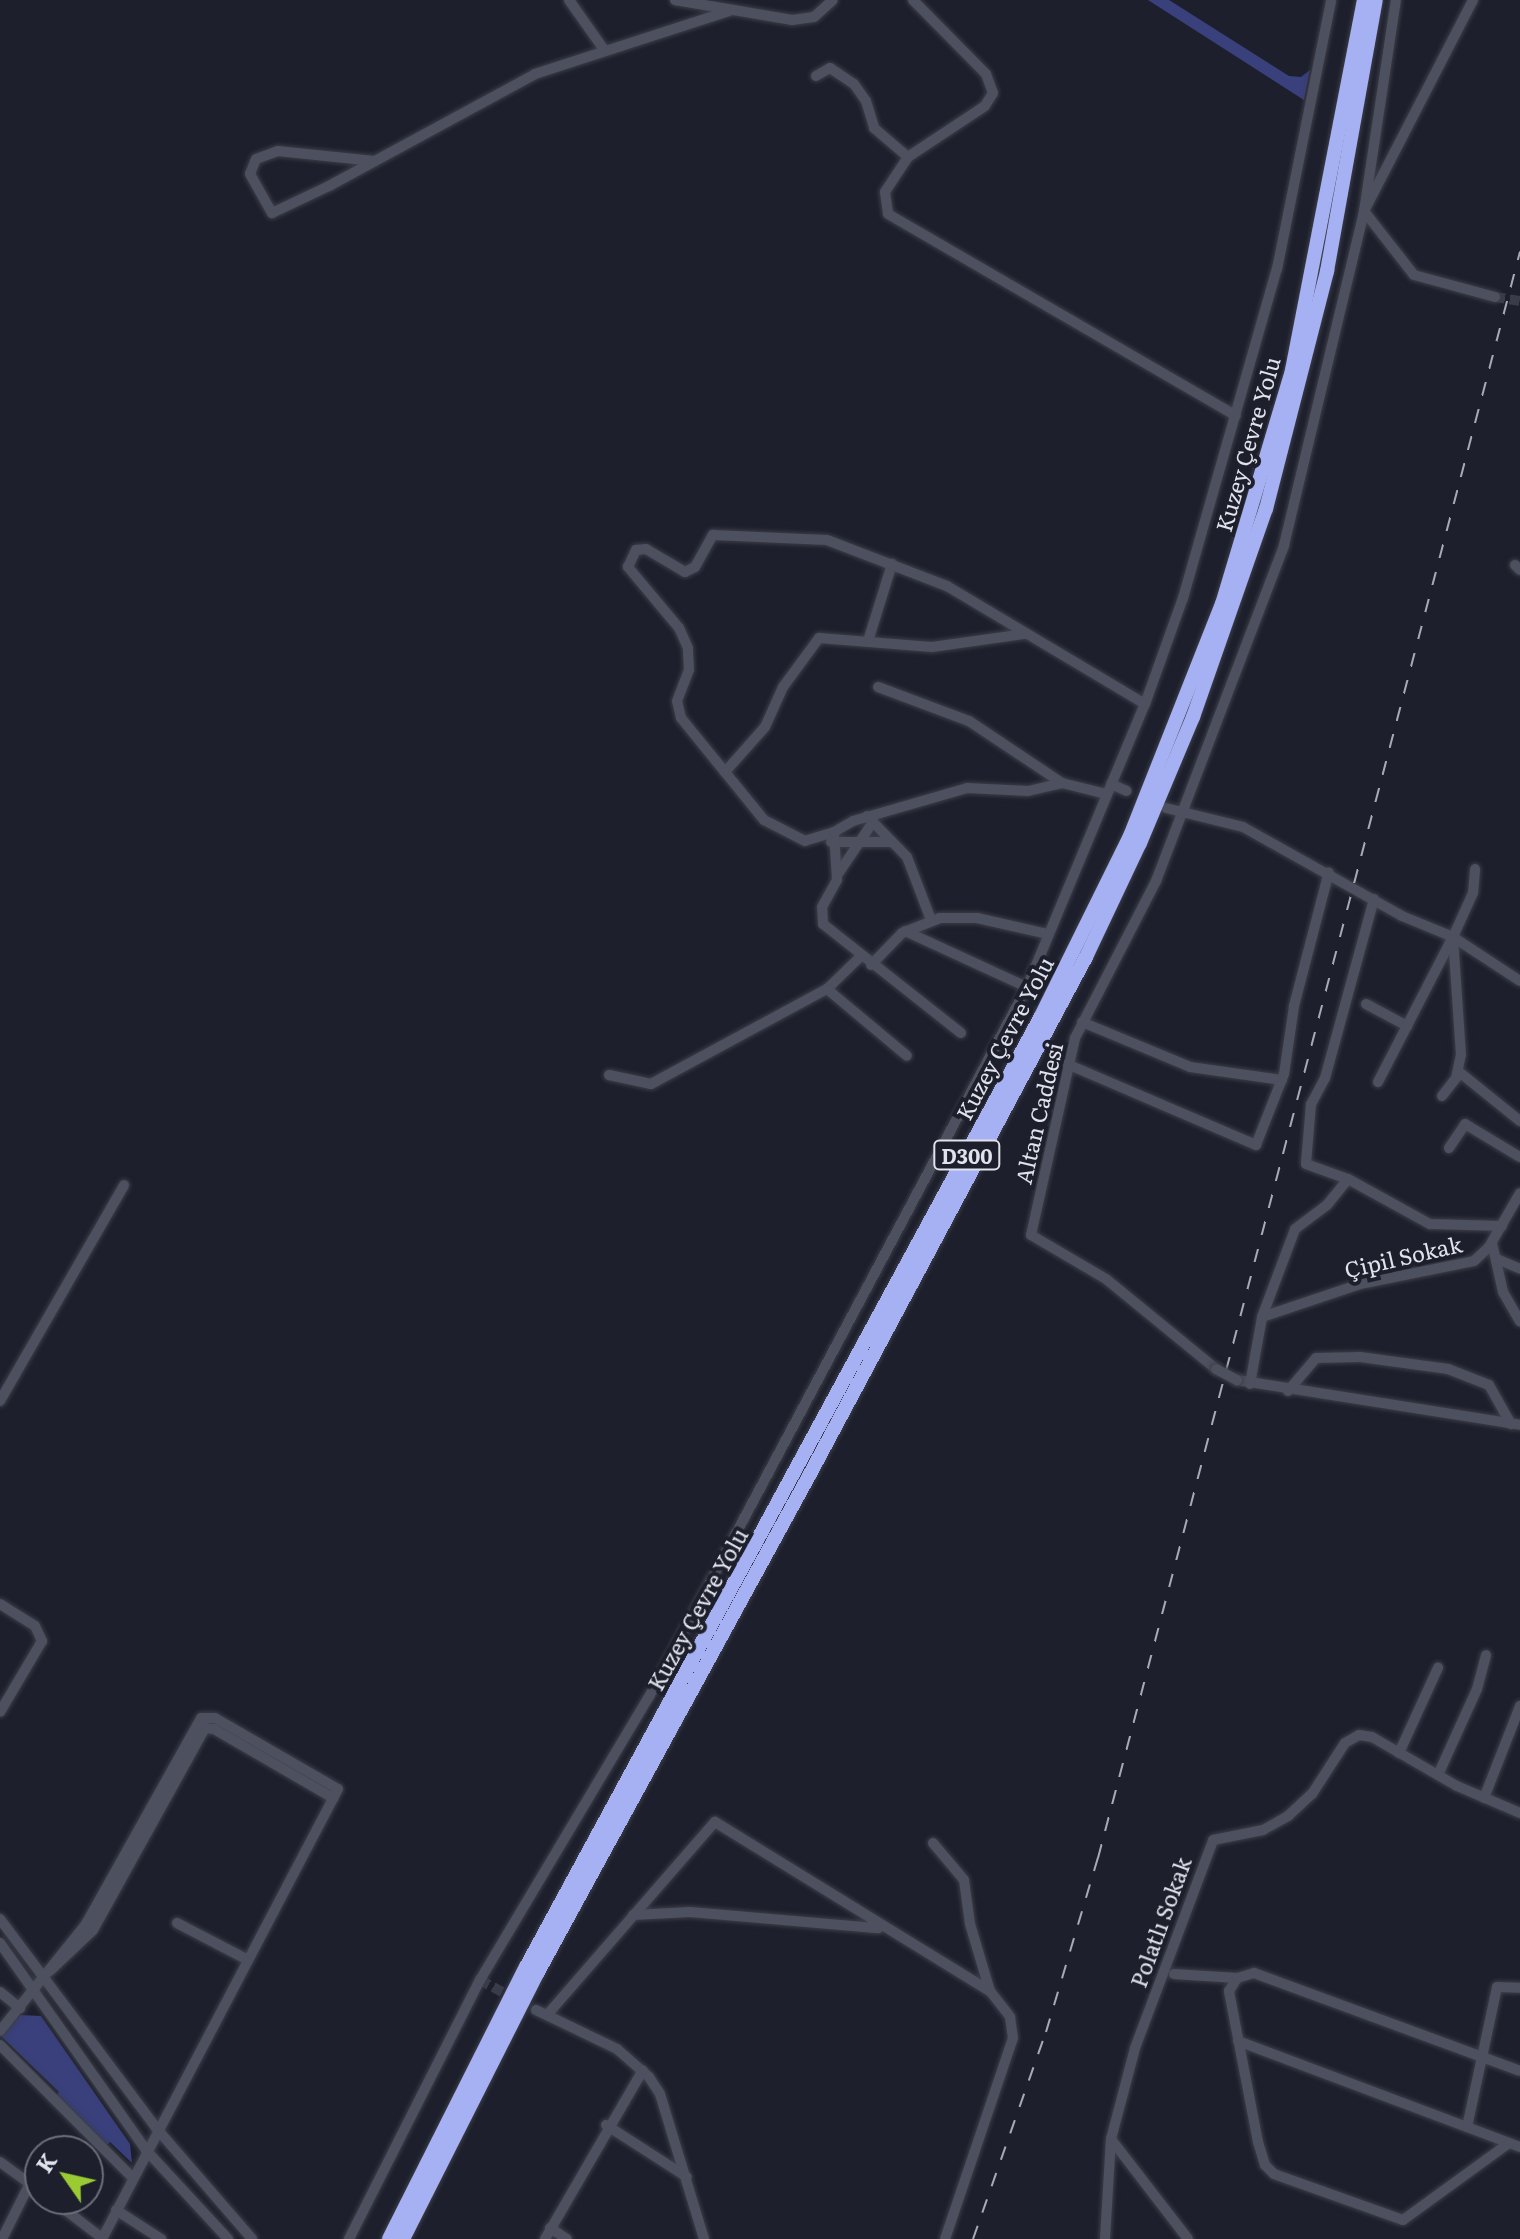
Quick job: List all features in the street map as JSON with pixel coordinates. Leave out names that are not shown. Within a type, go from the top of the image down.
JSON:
[{"type":"highway","name":"Kuzey Çevre Yolu","points":[[389,2239],[519,1980],[1041,1016],[1130,836],[1222,604],[1292,370],[1364,0]]},
{"type":"highway","name":"Kuzey Çevre Yolu","points":[[403,2239],[538,1972],[826,1446],[1086,957],[1140,843],[1193,717],[1266,509],[1327,271],[1376,0]]},
{"type":"street","points":[[569,0],[605,51]]},
{"type":"street","points":[[675,0],[729,11],[804,20],[818,15],[833,0]]},
{"type":"street","points":[[913,0],[948,30],[993,89],[985,106],[908,157],[884,197],[892,217],[1236,416]]},
{"type":"street","points":[[349,2239],[480,1980],[649,1697],[1027,987],[1145,704],[1183,598],[1236,416],[1289,215],[1331,0]]},
{"type":"street","points":[[1396,0],[1364,211],[1414,275],[1495,297]]},
{"type":"street","points":[[1364,211],[1473,0]]},
{"type":"street","points":[[374,161],[278,151],[256,159],[250,174],[272,213],[374,161],[535,74],[729,11]]},
{"type":"street","points":[[816,76],[830,68],[854,84],[874,128],[908,157]]},
{"type":"street","name":"Altan Caddesi","points":[[1250,1384],[1237,1380],[1202,1359],[1099,1273],[1031,1235],[1067,1064],[1082,1022],[1142,911],[1183,812],[1284,545],[1364,211]]},
{"type":"street","points":[[1127,791],[1062,783],[1028,791],[955,790],[870,819],[832,837],[810,841],[781,832],[750,808],[679,714],[677,701],[690,665],[688,648],[679,628],[628,567],[629,556],[646,549],[688,572],[705,540],[716,534],[820,539],[947,586],[1145,704]]},
{"type":"street","points":[[868,641],[892,564]]},
{"type":"street","points":[[725,772],[765,727],[783,687],[815,641],[826,636],[944,646],[1025,634]]},
{"type":"street","points":[[878,687],[969,721],[1062,783]]},
{"type":"street","points":[[1166,808],[1243,827],[1374,899],[1453,937],[1520,981]]},
{"type":"street","points":[[870,819],[838,874],[822,920],[860,957],[961,1033]]},
{"type":"street","points":[[870,819],[910,862],[931,920]]},
{"type":"street","points":[[832,837],[859,842],[892,842]]},
{"type":"street","points":[[832,837],[838,874]]},
{"type":"street","points":[[1378,1082],[1453,937],[1473,893],[1475,869]]},
{"type":"street","points":[[1067,1064],[1256,1145],[1282,1080],[1294,1006],[1329,872]]},
{"type":"street","points":[[1374,899],[1325,1078],[1311,1104],[1306,1164],[1348,1179],[1430,1224],[1502,1226]]},
{"type":"street","points":[[871,965],[905,931],[931,920],[977,918],[1048,934]]},
{"type":"street","points":[[905,931],[1027,987]]},
{"type":"street","points":[[1442,1096],[1458,1071],[1453,937]]},
{"type":"street","points":[[609,1075],[651,1084],[827,989],[860,957]]},
{"type":"street","points":[[827,989],[907,1056]]},
{"type":"street","points":[[1366,1004],[1407,1026]]},
{"type":"street","points":[[1082,1022],[1190,1067],[1282,1080]]},
{"type":"street","points":[[1458,1071],[1520,1121]]},
{"type":"street","points":[[1449,1148],[1465,1124],[1520,1157]]},
{"type":"street","points":[[1348,1179],[1320,1212],[1295,1229],[1262,1317],[1250,1384],[1516,1424]]},
{"type":"street","points":[[0,1401],[124,1185]]},
{"type":"street","name":"Çipil Sokak","points":[[1262,1317],[1360,1284],[1469,1263],[1492,1243],[1520,1193]]},
{"type":"street","points":[[1492,1243],[1503,1292],[1520,1321]]},
{"type":"street","points":[[1497,1259],[1520,1269]]},
{"type":"street","points":[[1288,1391],[1316,1358],[1360,1357],[1448,1369],[1489,1385],[1516,1424]]},
{"type":"street","points":[[0,1604],[35,1626],[42,1641],[0,1712]]},
{"type":"street","points":[[1438,1775],[1477,1689],[1486,1655]]},
{"type":"street","points":[[1399,1753],[1438,1668]]},
{"type":"street","points":[[1484,1798],[1520,1706]]},
{"type":"street","points":[[204,1716],[208,1727],[335,1794]]},
{"type":"street","points":[[204,1716],[335,1794]]},
{"type":"street","points":[[47,1974],[50,1963],[86,1924],[204,1716]]},
{"type":"street","points":[[0,2031],[47,1974],[93,1930],[200,1733],[208,1727]]},
{"type":"street","name":"Polatlı Sokak","points":[[1105,2239],[1111,2139],[1135,2048],[1213,1840],[1263,1830],[1288,1816],[1312,1794],[1351,1738],[1368,1735],[1438,1775],[1519,1811]]},
{"type":"street","points":[[71,2215],[102,2239],[335,1794]]},
{"type":"street","points":[[704,2239],[660,2094],[643,2070],[617,2049],[541,2012],[715,1822],[882,1928],[990,1991]]},
{"type":"street","points":[[933,1843],[964,1880],[970,1924],[990,1991],[1010,2017],[1013,2038],[945,2239]]},
{"type":"street","points":[[633,1915],[690,1912],[882,1928]]},
{"type":"street","points":[[0,1919],[47,1974],[158,2130],[252,2239]]},
{"type":"street","points":[[177,1923],[248,1960]]},
{"type":"street","points":[[0,1943],[146,2150],[223,2237]]},
{"type":"street","points":[[1174,1974],[1237,1978],[1257,1974],[1520,2071]]},
{"type":"street","points":[[1237,1978],[1229,1995],[1268,2169],[1384,2217],[1414,2216],[1509,2143]]},
{"type":"street","points":[[1467,2127],[1497,1987],[1520,1988]]},
{"type":"street","points":[[0,1992],[20,2008]]},
{"type":"street","points":[[1238,2041],[1520,2147]]},
{"type":"street","points":[[0,2045],[133,2178]]},
{"type":"street","points":[[545,2239],[606,2125],[643,2070]]},
{"type":"street","points":[[606,2125],[687,2177]]},
{"type":"street","points":[[1111,2139],[1188,2239]]},
{"type":"street","points":[[0,2162],[24,2179]]},
{"type":"street","points":[[2,2239],[24,2195]]},
{"type":"street","points":[[116,2210],[161,2239]]},
{"type":"street","points":[[550,2228],[567,2239]]},
{"type":"shaded area","points":[[1148,0],[1169,0],[1289,76],[1301,77],[1310,70],[1304,100]]},
{"type":"shaded area","points":[[20,2015],[41,2016],[130,2144],[132,2163],[110,2142],[106,2146],[104,2135],[95,2135],[55,2097],[59,2092],[1,2036]]},
{"type":"tunnel","points":[[1495,297],[1520,301]]},
{"type":"tunnel","points":[[480,1980],[536,2010]]},
{"type":"railway","points":[[973,2239],[1046,2032],[1098,1858],[1520,252]]}]
